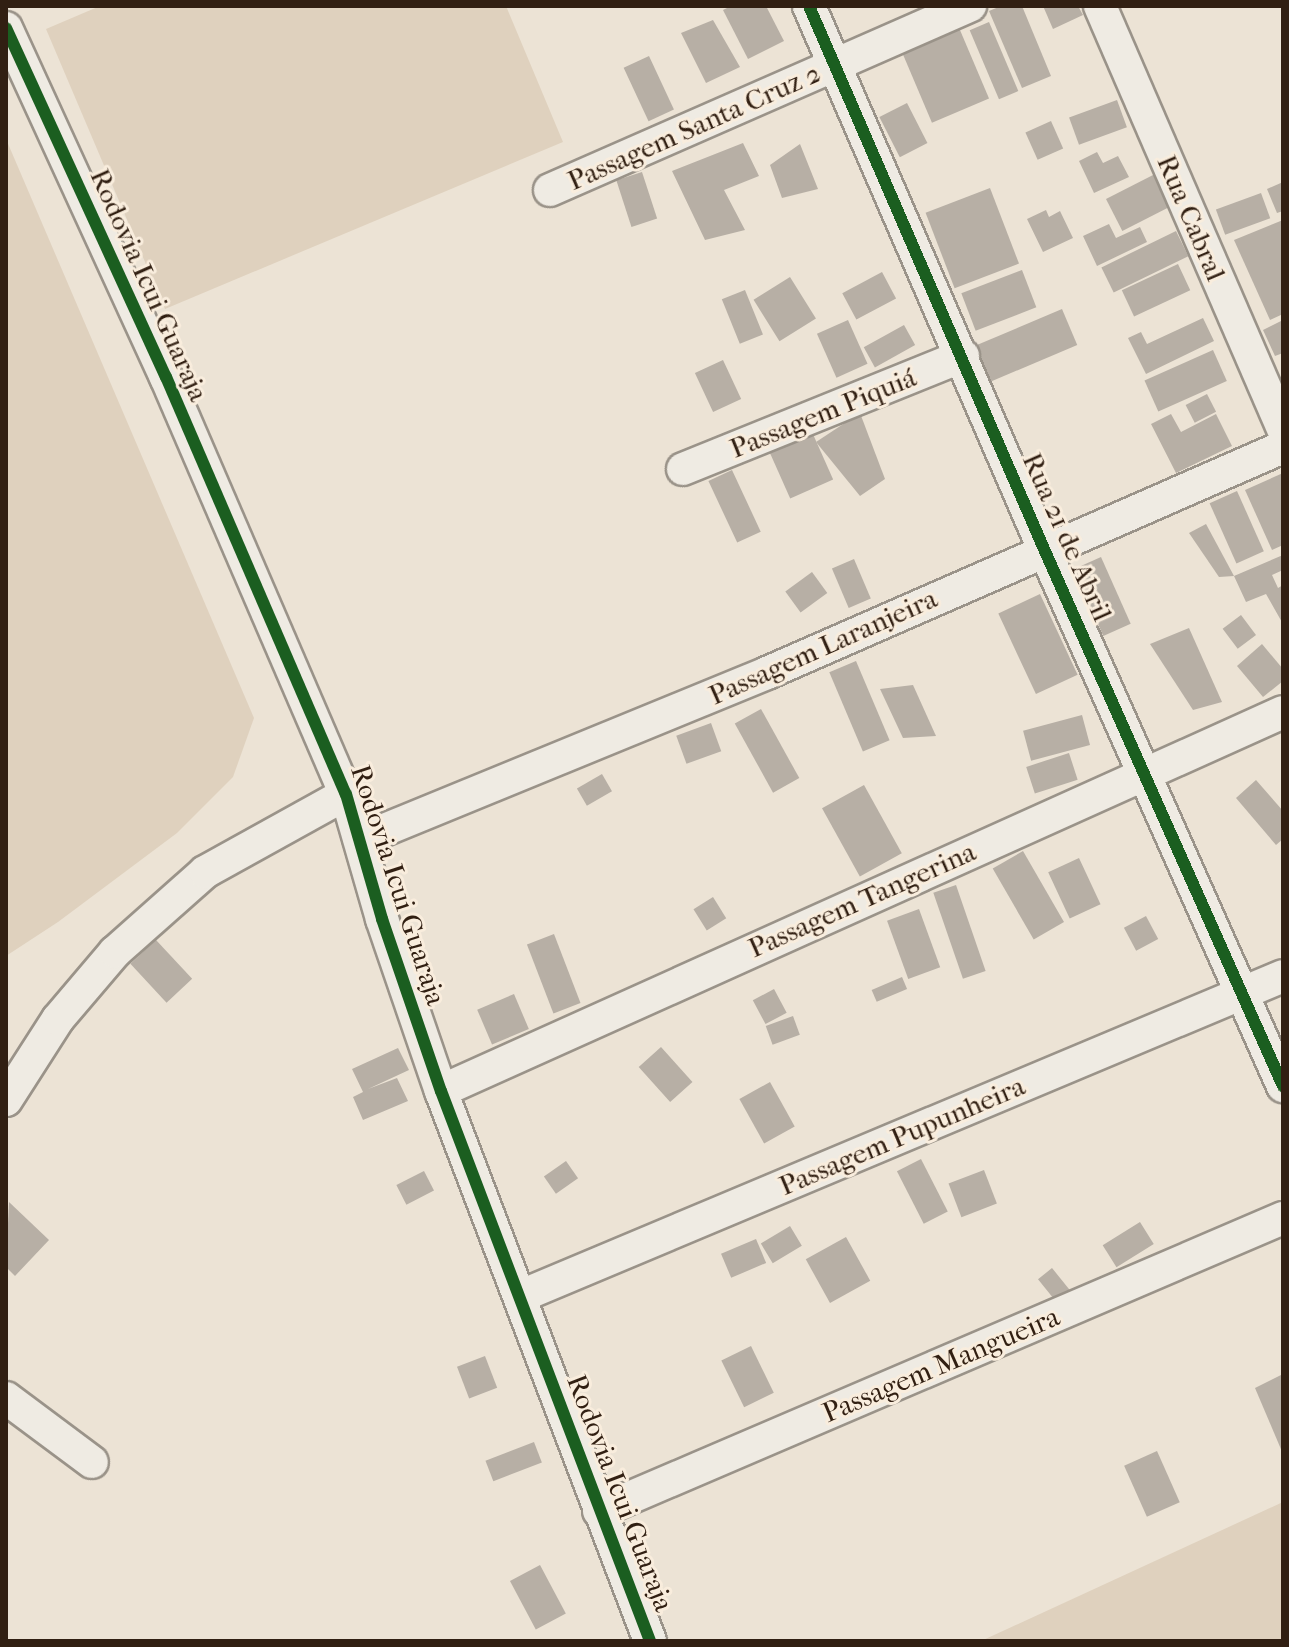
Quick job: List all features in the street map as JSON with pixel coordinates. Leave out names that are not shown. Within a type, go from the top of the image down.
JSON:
[{"type":"street","name":"Rua 21 de Abril","points":[[809,6],[1044,549],[1283,1086]]},
{"type":"street","name":"Passagem Santa Cruz 2","points":[[550,190],[970,6]]},
{"type":"street","name":"Rua Cabral","points":[[1100,6],[1283,429]]},
{"type":"street","name":"Rodovia Icui Guaraja","points":[[6,28],[166,377],[346,794],[382,919],[441,1091],[650,1641]]},
{"type":"street","name":"Passagem Piquiá","points":[[683,469],[963,356]]},
{"type":"street","name":"Passagem Laranjeira","points":[[360,840],[767,673],[1044,549],[1283,447]]},
{"type":"street","name":"Passagem Tangerina","points":[[441,1091],[1283,712]]},
{"type":"street","points":[[6,1100],[58,1019],[115,952],[205,872],[346,794]]},
{"type":"street","name":"Passagem Pupunheira","points":[[521,1296],[1283,976]]},
{"type":"street","name":"Passagem Mangueira","points":[[599,1511],[1283,1218]]},
{"type":"street","points":[[6,1398],[92,1462]]},
{"type":"shaded area","points":[[100,6],[506,6],[563,142],[165,309],[46,29]]},
{"type":"shaded area","points":[[6,139],[254,718],[233,777],[177,833],[58,922],[6,956]]},
{"type":"shaded area","points":[[1283,1502],[1283,1641],[981,1641]]},
{"type":"building","points":[[731,6],[766,6],[784,41],[748,59],[723,10]]},
{"type":"building","points":[[1001,6],[1022,6],[1051,76],[1022,88],[989,11]]},
{"type":"building","points":[[1043,6],[1078,6],[1083,15],[1053,29]]},
{"type":"building","points":[[713,20],[740,67],[706,83],[681,33]]},
{"type":"building","points":[[989,22],[1018,91],[999,99],[970,30]]},
{"type":"building","points":[[957,23],[989,98],[932,123],[900,47]]},
{"type":"building","points":[[649,56],[674,109],[649,121],[624,68]]},
{"type":"building","points":[[1117,100],[1127,127],[1079,145],[1069,117]]},
{"type":"building","points":[[907,103],[927,143],[900,157],[879,117]]},
{"type":"building","points":[[1051,121],[1063,148],[1038,160],[1025,132]]},
{"type":"building","points":[[743,143],[759,176],[724,190],[745,230],[705,240],[672,171]]},
{"type":"building","points":[[800,144],[818,189],[782,198],[770,165]]},
{"type":"building","points":[[1097,152],[1103,163],[1118,156],[1129,177],[1094,193],[1079,161]]},
{"type":"building","points":[[642,172],[657,219],[631,227],[616,180]]},
{"type":"building","points":[[1155,174],[1171,206],[1122,231],[1106,199]]},
{"type":"building","points":[[1283,182],[1283,211],[1277,213],[1267,189]]},
{"type":"building","points":[[990,188],[1019,264],[955,288],[926,213]]},
{"type":"building","points":[[1261,193],[1270,218],[1225,235],[1216,209]]},
{"type":"building","points":[[1046,210],[1049,217],[1060,211],[1073,238],[1043,252],[1027,219]]},
{"type":"building","points":[[1283,220],[1283,314],[1270,320],[1234,240]]},
{"type":"building","points":[[1109,224],[1116,238],[1140,227],[1147,242],[1097,266],[1083,236]]},
{"type":"building","points":[[1176,231],[1188,256],[1114,293],[1101,267]]},
{"type":"building","points":[[1178,264],[1190,290],[1134,316],[1122,290]]},
{"type":"building","points":[[1022,270],[1036,307],[976,331],[961,293]]},
{"type":"building","points":[[882,272],[896,298],[856,320],[842,293]]},
{"type":"building","points":[[790,277],[816,319],[779,341],[754,300]]},
{"type":"building","points":[[745,290],[763,335],[740,344],[722,299]]},
{"type":"building","points":[[1062,309],[1077,345],[990,382],[975,346]]},
{"type":"building","points":[[1203,318],[1214,341],[1146,374],[1128,338],[1141,332],[1147,344]]},
{"type":"building","points":[[848,320],[868,364],[836,378],[817,334]]},
{"type":"building","points":[[1283,320],[1283,353],[1275,356],[1263,330]]},
{"type":"building","points":[[904,325],[915,345],[875,367],[864,347]]},
{"type":"building","points":[[1213,350],[1227,381],[1158,412],[1144,381]]},
{"type":"building","points":[[723,360],[741,399],[713,412],[695,373]]},
{"type":"building","points":[[1207,394],[1216,412],[1195,423],[1186,405]]},
{"type":"building","points":[[860,413],[885,479],[860,496],[816,442]]},
{"type":"building","points":[[1171,414],[1181,432],[1216,414],[1232,446],[1176,473],[1151,424]]},
{"type":"building","points":[[812,432],[833,480],[790,499],[769,451]]},
{"type":"building","points":[[732,470],[761,532],[737,543],[708,481]]},
{"type":"building","points":[[1283,473],[1283,545],[1272,550],[1245,490]]},
{"type":"building","points":[[1237,491],[1264,551],[1236,563],[1210,503]]},
{"type":"building","points":[[1206,524],[1234,576],[1219,577],[1189,533]]},
{"type":"building","points":[[1283,555],[1283,570],[1272,575],[1278,588],[1283,585],[1283,624],[1266,594],[1246,602],[1234,576]]},
{"type":"building","points":[[1101,557],[1131,624],[1103,636],[1074,569]]},
{"type":"building","points":[[854,559],[871,599],[849,608],[832,568]]},
{"type":"building","points":[[812,572],[827,593],[801,612],[785,591]]},
{"type":"building","points":[[1040,594],[1078,675],[1036,694],[998,613]]},
{"type":"building","points":[[1241,615],[1256,635],[1238,649],[1223,629]]},
{"type":"building","points":[[1189,628],[1222,702],[1193,710],[1150,644]]},
{"type":"building","points":[[1262,644],[1283,669],[1283,681],[1263,697],[1237,666]]},
{"type":"building","points":[[856,661],[890,740],[863,751],[829,672]]},
{"type":"building","points":[[913,685],[936,736],[903,738],[880,689]]},
{"type":"building","points":[[761,709],[799,778],[773,793],[735,724]]},
{"type":"building","points":[[1082,715],[1090,745],[1031,761],[1023,731]]},
{"type":"building","points":[[711,723],[721,751],[686,764],[676,736]]},
{"type":"building","points":[[1069,753],[1078,780],[1035,794],[1026,767]]},
{"type":"building","points":[[602,774],[612,791],[587,806],[577,788]]},
{"type":"building","points":[[1256,780],[1283,811],[1283,839],[1276,845],[1236,798]]},
{"type":"building","points":[[864,785],[902,853],[860,876],[822,808]]},
{"type":"building","points":[[1023,851],[1064,922],[1034,940],[993,868]]},
{"type":"building","points":[[1079,858],[1101,904],[1070,919],[1048,872]]},
{"type":"building","points":[[956,885],[986,971],[963,979],[933,893]]},
{"type":"building","points":[[713,897],[726,918],[707,930],[693,909]]},
{"type":"building","points":[[919,909],[940,967],[908,979],[887,921]]},
{"type":"building","points":[[1146,916],[1158,939],[1136,951],[1124,928]]},
{"type":"building","points":[[554,934],[581,1003],[553,1013],[527,944]]},
{"type":"building","points":[[156,940],[192,979],[167,1003],[130,964]]},
{"type":"building","points":[[902,977],[907,989],[877,1002],[872,990]]},
{"type":"building","points":[[774,989],[787,1013],[765,1024],[753,1000]]},
{"type":"building","points":[[514,994],[529,1029],[492,1045],[477,1010]]},
{"type":"building","points":[[793,1016],[800,1035],[773,1045],[766,1026]]},
{"type":"building","points":[[661,1047],[692,1082],[670,1102],[639,1067]]},
{"type":"building","points":[[398,1048],[409,1070],[368,1089],[397,1078],[408,1101],[363,1120],[353,1097],[363,1092],[352,1069]]},
{"type":"building","points":[[770,1082],[795,1127],[764,1144],[739,1099]]},
{"type":"building","points":[[921,1159],[948,1212],[924,1224],[897,1171]]},
{"type":"building","points":[[566,1161],[578,1178],[556,1194],[544,1176]]},
{"type":"building","points":[[984,1170],[997,1204],[961,1217],[949,1184]]},
{"type":"building","points":[[424,1171],[434,1191],[406,1205],[396,1185]]},
{"type":"building","points":[[9,1202],[49,1240],[15,1276],[6,1267]]},
{"type":"building","points":[[1140,1222],[1154,1244],[1116,1267],[1103,1245]]},
{"type":"building","points":[[790,1226],[802,1246],[773,1263],[761,1244]]},
{"type":"building","points":[[846,1237],[870,1281],[830,1303],[806,1259]]},
{"type":"building","points":[[756,1239],[766,1263],[731,1278],[721,1254]]},
{"type":"building","points":[[1052,1268],[1073,1294],[1059,1305],[1038,1279]]},
{"type":"building","points":[[751,1346],[774,1393],[744,1407],[721,1360]]},
{"type":"building","points":[[485,1356],[497,1388],[469,1398],[457,1367]]},
{"type":"building","points":[[1283,1374],[1283,1454],[1255,1388]]},
{"type":"building","points":[[534,1442],[542,1463],[493,1481],[485,1461]]},
{"type":"building","points":[[1157,1451],[1180,1502],[1147,1517],[1124,1466]]},
{"type":"building","points":[[540,1565],[566,1614],[536,1630],[510,1581]]},
{"type":"cycle path","points":[[809,6],[1044,549],[1283,1086]]},
{"type":"cycle path","points":[[6,28],[166,377],[346,794],[382,919],[441,1091],[650,1641]]}]
